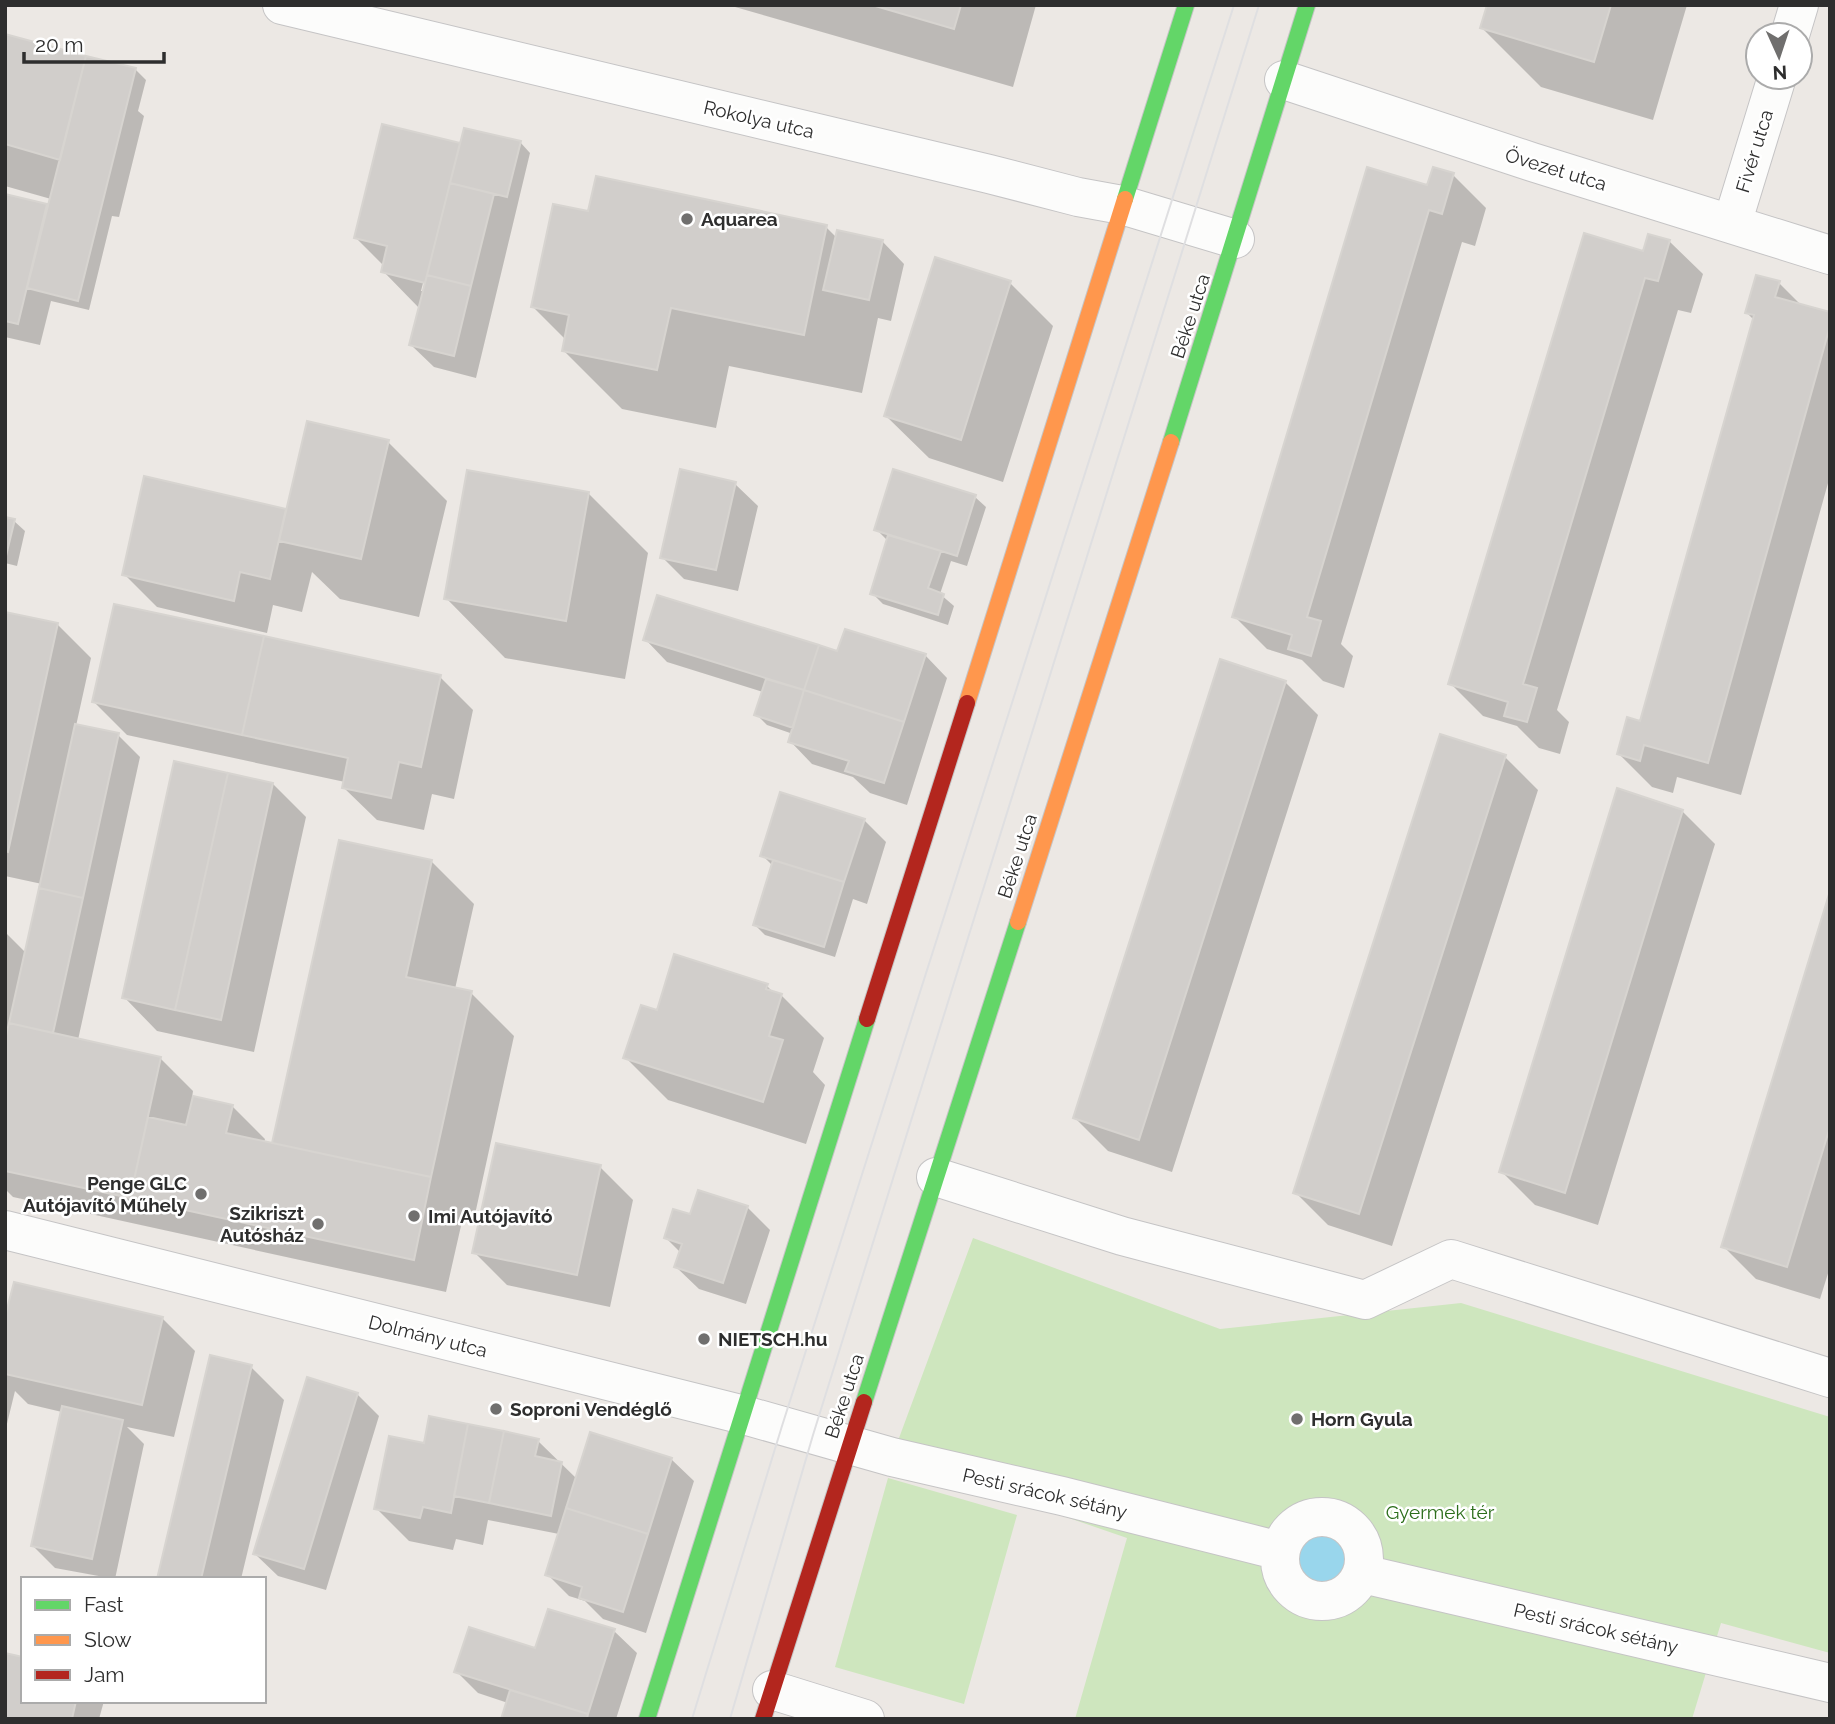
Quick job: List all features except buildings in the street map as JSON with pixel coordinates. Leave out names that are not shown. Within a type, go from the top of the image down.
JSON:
[{"type":"main road","points":[[646,1719],[744,1415],[1186,5]]},
{"type":"main road","name":"Béke utca","points":[[768,1704],[1235,239],[1307,5]]},
{"type":"street","name":"Rokolya utca","points":[[282,5],[1078,197],[1122,205],[1235,239]]},
{"type":"street","name":"Övezet utca","points":[[1284,80],[1532,162],[1830,255]]},
{"type":"street","name":"Fivér utca","points":[[1732,224],[1773,91]]},
{"type":"street","points":[[936,1177],[1122,1236],[1365,1300],[1451,1259],[1830,1378]]},
{"type":"street","name":"Dolmány utca","points":[[5,1230],[744,1415],[851,1445]]},
{"type":"street","name":"Pesti srácok sétány","points":[[851,1445],[1280,1551]]},
{"type":"street","points":[[1328,1516],[1342,1521],[1358,1536],[1364,1549],[1363,1574],[1355,1586],[1339,1598],[1317,1602],[1307,1599],[1294,1592],[1282,1575],[1279,1560],[1285,1536],[1296,1525],[1309,1518],[1328,1516]]},
{"type":"street","name":"Pesti srácok sétány","points":[[1363,1574],[1830,1683]]},
{"type":"street","points":[[768,1704],[865,1719]]},
{"type":"green space","name":"Gyermek tér","points":[[973,1238],[1220,1329],[1461,1303],[1830,1417],[1830,1653],[1721,1623],[1692,1719],[1075,1719],[1127,1538],[892,1457]]},
{"type":"green space","points":[[888,1478],[1017,1515],[964,1704],[835,1667]]},
{"type":"water","points":[[1330,1526],[1352,1541],[1356,1567],[1341,1589],[1314,1594],[1292,1578],[1287,1552],[1303,1530]]},
{"type":"tram line","points":[[692,1719],[782,1426],[1234,5]]},
{"type":"tram line","points":[[730,1719],[813,1435],[1259,5]]},
{"type":"traffic: fast","points":[[1125,199],[1186,5]]},
{"type":"traffic: fast","points":[[1171,442],[1307,5]]},
{"type":"traffic: fast","points":[[864,1402],[1018,922]]},
{"type":"traffic: fast","points":[[647,1719],[867,1019]]},
{"type":"traffic: slow","points":[[967,703],[1125,199]]},
{"type":"traffic: slow","points":[[1018,922],[1171,442]]},
{"type":"traffic: jam","points":[[867,1019],[967,703]]},
{"type":"traffic: jam","points":[[763,1719],[864,1402]]},
{"type":"place","name":"Aquarea","points":[[687,219]]},
{"type":"place","name":"Penge GLC Autójavító Műhely","points":[[201,1194]]},
{"type":"place","name":"Imi Autójavító","points":[[414,1216]]},
{"type":"place","name":"Szikriszt Autósház","points":[[318,1224]]},
{"type":"place","name":"NIETSCH.hu","points":[[704,1339]]},
{"type":"place","name":"Soproni Vendéglő","points":[[496,1409]]},
{"type":"place","name":"Horn Gyula","points":[[1297,1419]]}]
